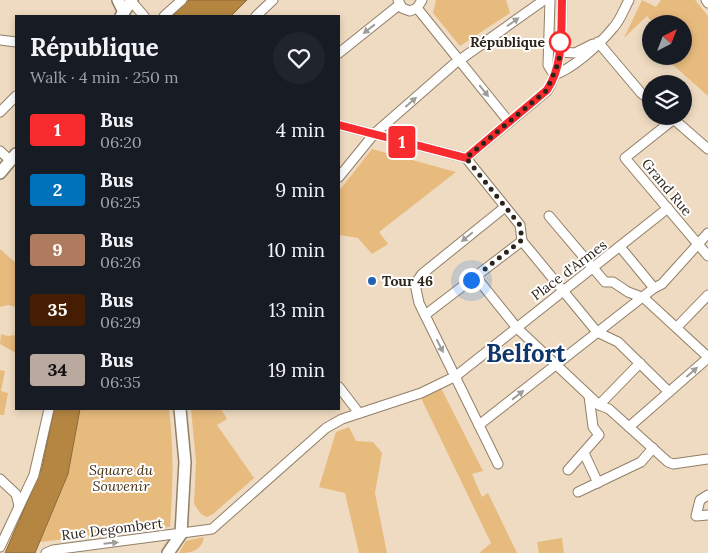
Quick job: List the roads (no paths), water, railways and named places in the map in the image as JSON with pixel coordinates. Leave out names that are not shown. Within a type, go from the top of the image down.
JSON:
[{"type":"main road","points":[[118,0],[122,14]]},
{"type":"main road","points":[[122,14],[132,1]]},
{"type":"main road","points":[[0,173],[14,158]]},
{"type":"main road","points":[[177,553],[180,537],[184,462],[180,410]]},
{"type":"main road","points":[[168,553],[180,537]]},
{"type":"street","points":[[165,15],[182,0]]},
{"type":"street","points":[[257,15],[273,0]]},
{"type":"street","points":[[340,176],[374,134],[459,60],[544,0]]},
{"type":"street","points":[[550,0],[548,65],[554,75]]},
{"type":"street","points":[[466,158],[547,90],[554,75],[560,52],[562,0]]},
{"type":"street","points":[[554,75],[565,70],[586,55],[614,28],[629,0]]},
{"type":"street","points":[[132,1],[143,15]]},
{"type":"street","points":[[340,53],[398,2],[406,10],[420,4],[459,60],[509,122]]},
{"type":"street","points":[[0,40],[15,42]]},
{"type":"street","points":[[560,52],[575,53],[598,42]]},
{"type":"street","points":[[598,42],[642,94]]},
{"type":"street","points":[[0,112],[15,97]]},
{"type":"street","points":[[340,125],[466,158],[520,225],[522,240],[562,292],[597,332],[618,342],[669,392]]},
{"type":"street","name":"Grand Rue","points":[[664,125],[625,158],[708,256]]},
{"type":"street","points":[[680,125],[708,149]]},
{"type":"street","points":[[0,151],[14,158]]},
{"type":"street","points":[[498,464],[425,315],[414,291],[414,284],[422,274],[505,206]]},
{"type":"street","points":[[621,248],[668,208]]},
{"type":"street","points":[[548,216],[605,282],[612,282],[628,292],[644,298],[708,357],[669,392],[625,424]]},
{"type":"street","points":[[479,425],[597,332],[644,298],[654,288],[662,284],[708,233]]},
{"type":"street","points":[[425,315],[522,240]]},
{"type":"street","name":"Place d'Armes","points":[[359,413],[421,393],[456,376],[592,268],[621,248],[654,288]]},
{"type":"street","points":[[476,277],[517,328],[599,405],[609,409],[673,464],[708,459]]},
{"type":"street","points":[[677,327],[708,295]]},
{"type":"street","points":[[599,405],[640,363]]},
{"type":"street","points":[[340,388],[359,413]]},
{"type":"street","points":[[568,470],[599,436],[593,427],[589,396]]},
{"type":"street","points":[[0,547],[36,467],[48,410]]},
{"type":"street","name":"Rue Degombert","points":[[46,553],[52,550],[180,537],[189,530],[212,529],[326,428],[359,413]]},
{"type":"street","points":[[578,492],[641,462],[653,448]]},
{"type":"street","points":[[584,453],[598,483]]},
{"type":"street","points":[[0,478],[16,494],[19,506]]},
{"type":"street","points":[[708,495],[700,500],[696,516],[708,515]]},
{"type":"place","name":"République","points":[[560,42]]},
{"type":"place","name":"Tour 46","points":[[372,281]]},
{"type":"district","name":"Belfort","points":[[526,354]]},
{"type":"park label","name":"Square du Souvenir","points":[[121,478]]}]
